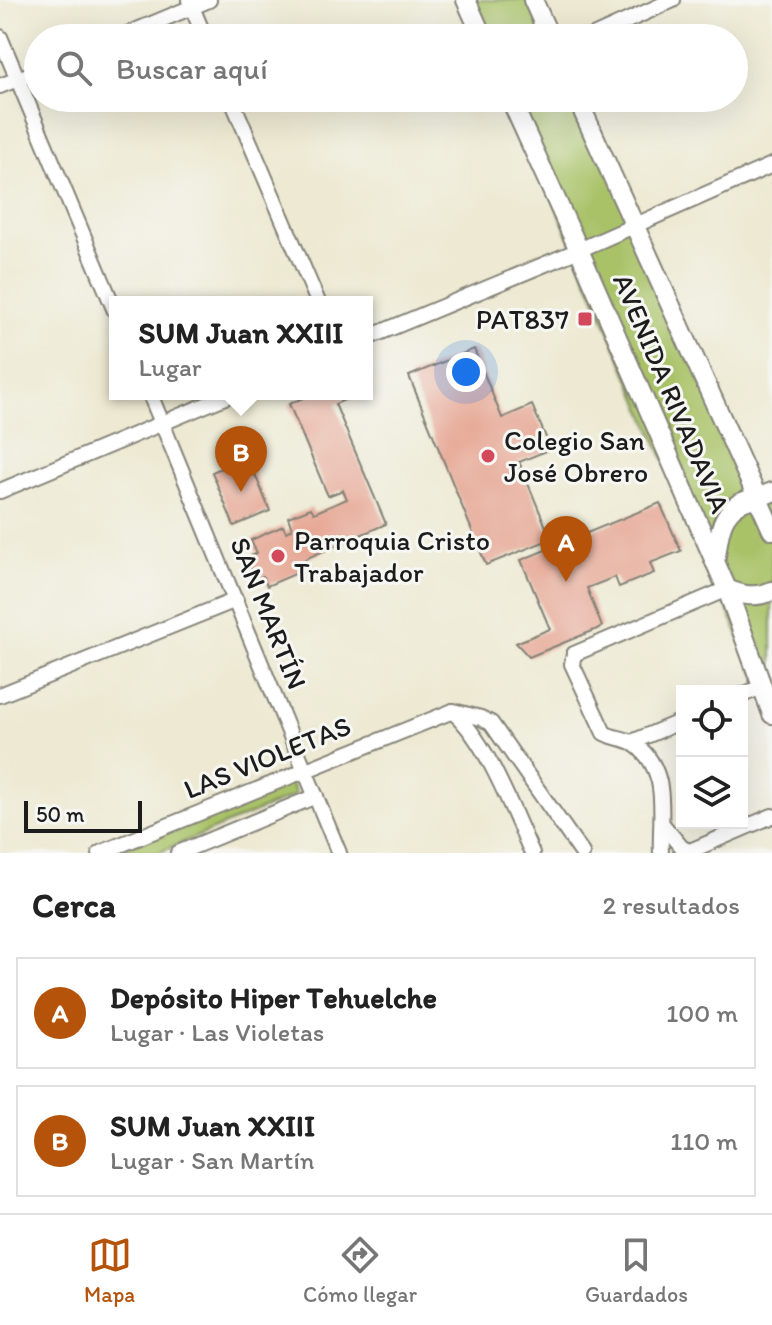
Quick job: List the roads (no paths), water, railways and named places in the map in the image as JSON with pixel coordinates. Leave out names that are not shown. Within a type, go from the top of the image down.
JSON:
[{"type":"main road","points":[[466,0],[477,24]]},
{"type":"main road","points":[[533,0],[544,24]]},
{"type":"main road","name":"AVENIDA RIVADAVIA","points":[[516,112],[727,589],[772,714]]},
{"type":"main road","name":"AVENIDA RIVADAVIA","points":[[583,112],[765,495],[772,530]]},
{"type":"main road","points":[[715,562],[722,523],[730,511],[741,503],[765,495]]},
{"type":"main road","points":[[727,589],[740,595],[755,596],[772,591]]},
{"type":"street","points":[[148,24],[190,4],[209,0]]},
{"type":"street","points":[[620,24],[673,0]]},
{"type":"street","points":[[190,4],[199,24]]},
{"type":"street","points":[[0,37],[24,96]]},
{"type":"street","points":[[0,86],[24,76]]},
{"type":"street","points":[[31,112],[109,297]]},
{"type":"street","points":[[237,112],[315,296]]},
{"type":"street","points":[[373,336],[772,165]]},
{"type":"street","name":"SAN MARTÍN","points":[[152,400],[339,853]]},
{"type":"street","points":[[0,491],[218,400]]},
{"type":"street","points":[[661,853],[661,786],[648,758],[632,742],[604,733],[572,664],[574,654],[727,589]]},
{"type":"street","points":[[0,695],[236,600]]},
{"type":"street","points":[[748,693],[762,687]]},
{"type":"street","points":[[453,711],[464,721],[493,771],[532,853]]},
{"type":"street","points":[[453,711],[491,723],[582,853]]},
{"type":"street","name":"LAS VIOLETAS","points":[[100,853],[453,711]]},
{"type":"street","points":[[632,742],[676,724]]},
{"type":"street","name":"LAS VIOLETAS","points":[[178,853],[316,796]]},
{"type":"street","points":[[663,825],[682,848],[690,851],[772,816]]},
{"type":"place","name":"PAT837","points":[[585,319]]},
{"type":"place","name":"Colegio San José Obrero","points":[[488,456]]},
{"type":"place","name":"SUM Juan XXIII","points":[[241,492]]},
{"type":"place","name":"Parroquia Cristo Trabajador","points":[[278,556]]},
{"type":"place","name":"Depósito Hiper Tehuelche","points":[[566,582]]}]
